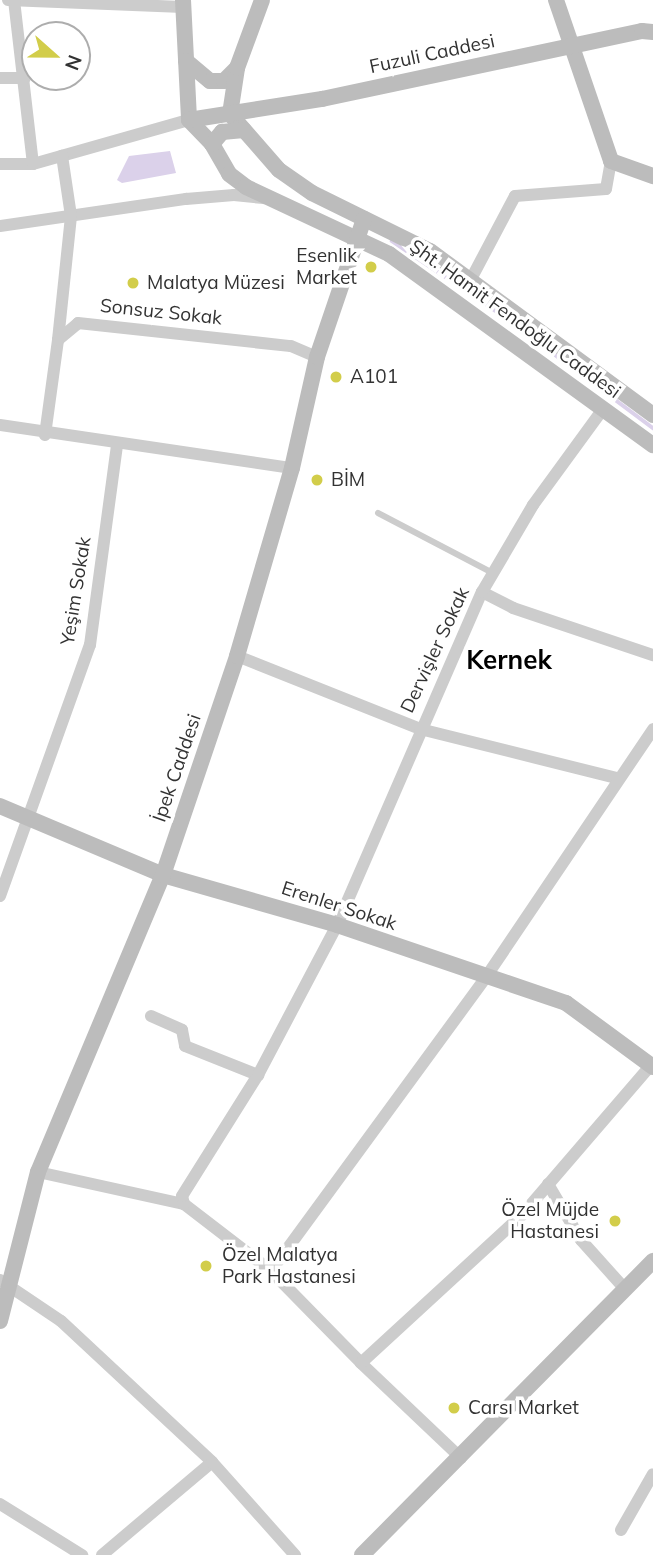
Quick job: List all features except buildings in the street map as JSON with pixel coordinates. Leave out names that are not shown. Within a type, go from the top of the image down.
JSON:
[{"type":"main road","points":[[230,114],[237,68],[262,0]]},
{"type":"main road","points":[[556,0],[611,161],[653,176]]},
{"type":"main road","points":[[183,3],[189,120]]},
{"type":"main road","name":"Fuzuli Caddesi","points":[[189,120],[322,99],[649,29]]},
{"type":"main road","points":[[186,61],[210,81],[224,81],[237,68]]},
{"type":"main road","name":"Şht. Hamit Fendoğlu Caddesi","points":[[230,114],[279,170],[312,193],[430,251],[653,415]]},
{"type":"main road","name":"Şht. Hamit Fendoğlu Caddesi","points":[[189,120],[212,144],[229,174],[267,199],[399,261],[653,445]]},
{"type":"main road","points":[[212,144],[222,132],[244,130]]},
{"type":"main road","name":"İpek Caddesi","points":[[0,1321],[5,1285],[38,1172],[163,875],[237,656],[292,468],[317,357],[354,239],[364,219]]},
{"type":"main road","name":"Erenler Sokak","points":[[0,806],[163,875],[337,926],[566,1003],[652,1066]]},
{"type":"main road","points":[[362,1555],[461,1458],[653,1261]]},
{"type":"street","points":[[8,0],[183,3]]},
{"type":"street","points":[[14,1],[21,55]]},
{"type":"street","points":[[0,78],[21,78]]},
{"type":"street","points":[[25,91],[33,164]]},
{"type":"street","points":[[0,164],[33,164],[189,120]]},
{"type":"street","points":[[46,435],[71,216],[62,156]]},
{"type":"street","points":[[470,281],[515,196],[606,189],[611,161]]},
{"type":"street","points":[[0,226],[234,195],[267,199]]},
{"type":"street","name":"Sonsuz Sokak","points":[[58,340],[78,323],[291,346],[317,357]]},
{"type":"street","name":"Dervişler Sokak","points":[[184,1204],[182,1196],[209,1148],[258,1074],[337,926],[420,729],[482,592],[533,505],[603,409]]},
{"type":"street","points":[[0,425],[20,426],[46,435],[292,468]]},
{"type":"street","name":"Yeşim Sokak","points":[[0,896],[30,820],[90,645],[117,444]]},
{"type":"street","points":[[482,592],[513,608],[653,655]]},
{"type":"street","points":[[237,656],[420,729],[617,778]]},
{"type":"street","points":[[271,1272],[486,978],[617,778],[653,729]]},
{"type":"street","points":[[151,1016],[182,1030],[185,1046],[258,1074]]},
{"type":"street","points":[[361,1363],[522,1215],[652,1066]]},
{"type":"street","points":[[38,1172],[184,1204],[271,1272],[461,1458]]},
{"type":"street","points":[[548,1184],[582,1240],[625,1289]]},
{"type":"street","points":[[5,1285],[61,1321],[212,1462],[295,1555]]},
{"type":"street","points":[[102,1555],[212,1462]]},
{"type":"street","points":[[621,1530],[653,1474]]},
{"type":"street","points":[[0,1504],[82,1555]]},
{"type":"lane","points":[[378,513],[493,573]]},
{"type":"shaded area","points":[[170,151],[176,173],[122,183],[117,180],[129,156]]},
{"type":"waterway","points":[[392,241],[506,318],[653,428]]},
{"type":"place","name":"Esenlik Market","points":[[371,267]]},
{"type":"place","name":"Malatya Müzesi","points":[[133,283]]},
{"type":"place","name":"A101","points":[[336,377]]},
{"type":"place","name":"BİM","points":[[317,480]]},
{"type":"place","name":"Özel Müjde Hastanesi","points":[[615,1221]]},
{"type":"place","name":"Özel Malatya Park Hastanesi","points":[[206,1266]]},
{"type":"place","name":"Carsı Market","points":[[454,1408]]},
{"type":"district","name":"Kernek","points":[[509,660]]}]
